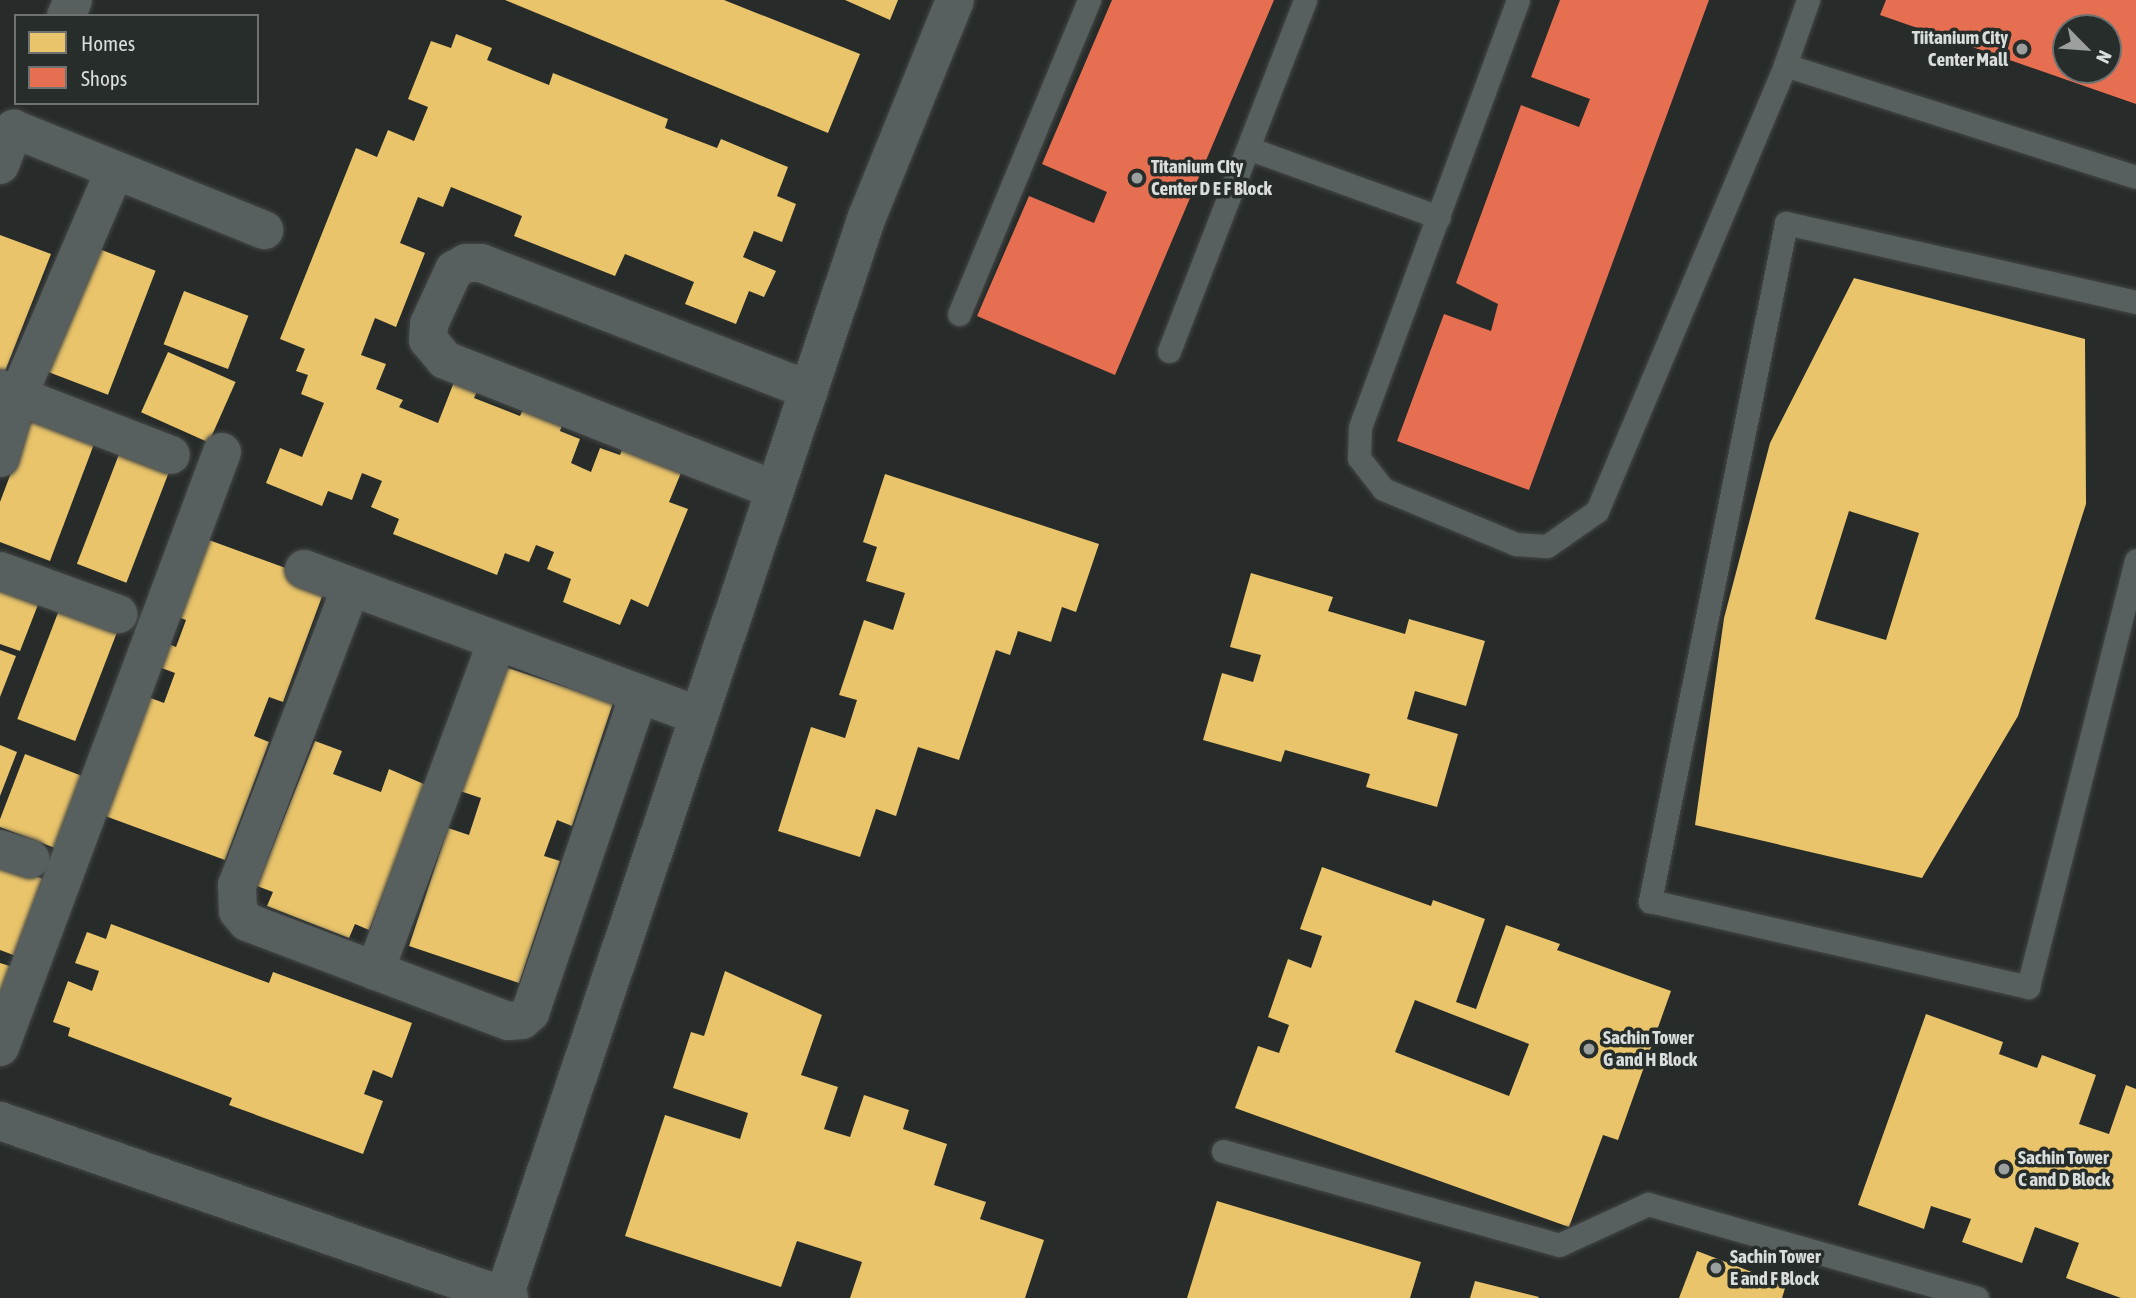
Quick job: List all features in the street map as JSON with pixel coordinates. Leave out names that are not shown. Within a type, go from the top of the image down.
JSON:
[{"type":"street","points":[[0,1121],[507,1297],[867,217],[955,0]]},
{"type":"street","points":[[0,165],[20,116],[114,172],[264,230]]},
{"type":"street","points":[[0,458],[9,393],[114,172]]},
{"type":"street","points":[[775,491],[445,360],[428,340],[429,324],[454,270],[466,263],[481,263],[809,390]]},
{"type":"street","points":[[9,393],[171,454]]},
{"type":"street","points":[[0,1047],[222,452]]},
{"type":"street","points":[[304,569],[699,716]]},
{"type":"street","points":[[0,571],[118,614]]},
{"type":"street","points":[[351,587],[235,900],[247,922],[508,1021],[522,1020],[530,1013],[639,694]]},
{"type":"street","points":[[375,971],[497,642]]},
{"type":"lane","points":[[959,314],[1089,0]]},
{"type":"lane","points":[[1169,351],[1305,0]]},
{"type":"lane","points":[[1518,0],[1360,428],[1359,458],[1383,489],[1517,544],[1547,546],[1597,511],[1785,65],[1808,0]]},
{"type":"lane","points":[[1785,65],[2136,177]]},
{"type":"lane","points":[[1248,148],[1439,217]]},
{"type":"lane","points":[[2136,302],[1786,223],[1650,901],[2028,987],[2136,560]]},
{"type":"lane","points":[[1223,1150],[1559,1245],[1648,1204],[1977,1298]]},
{"type":"building: Homes","points":[[505,0],[724,0],[860,54],[828,133]]},
{"type":"building: Homes","points":[[845,0],[898,0],[890,20]]},
{"type":"building: Homes","points":[[456,34],[492,48],[487,60],[549,85],[553,73],[668,119],[665,128],[717,148],[721,139],[788,167],[777,196],[796,204],[782,242],[754,231],[743,257],[776,271],[764,297],[749,291],[736,324],[685,304],[694,282],[625,254],[615,276],[514,236],[522,216],[451,187],[443,207],[418,197],[400,243],[425,253],[396,327],[375,318],[361,355],[386,364],[376,389],[403,400],[399,407],[438,423],[456,377],[479,387],[474,398],[520,416],[525,405],[564,420],[560,431],[580,439],[571,463],[591,472],[600,448],[620,455],[624,444],[683,468],[669,502],[688,509],[648,607],[631,599],[620,625],[563,602],[571,579],[547,569],[554,552],[536,545],[529,562],[505,553],[497,575],[393,534],[399,519],[371,507],[382,481],[362,473],[352,500],[328,491],[322,506],[266,483],[280,448],[302,457],[324,403],[301,394],[308,375],[296,371],[305,349],[280,339],[356,148],[377,157],[388,130],[414,141],[428,107],[408,99],[431,41],[451,48]]},
{"type":"building: Homes","points":[[0,235],[51,254],[0,384]]},
{"type":"building: Homes","points":[[94,247],[156,271],[108,395],[46,371]]},
{"type":"building: Homes","points":[[1854,278],[2085,339],[2086,504],[2018,716],[1922,878],[1695,825],[1724,618],[1770,443]],"holes":[[[1849,511],[1919,533],[1886,640],[1815,619]]]},
{"type":"building: Homes","points":[[184,291],[248,316],[228,369],[164,344]]},
{"type":"building: Homes","points":[[168,352],[236,382],[209,442],[141,412]]},
{"type":"building: Homes","points":[[31,420],[94,444],[50,561],[0,542],[0,502]]},
{"type":"building: Homes","points":[[121,449],[170,468],[126,583],[77,564]]},
{"type":"building: Homes","points":[[885,474],[1099,544],[1076,612],[1062,607],[1051,642],[1018,631],[1010,655],[996,650],[959,760],[918,747],[896,816],[876,809],[860,857],[778,831],[811,727],[845,738],[857,700],[839,695],[864,620],[893,630],[905,593],[866,581],[877,547],[863,542]]},
{"type":"building: Homes","points":[[198,536],[327,583],[283,702],[269,697],[254,736],[269,742],[225,860],[97,813],[140,694],[164,703],[175,673],[151,664],[159,640],[176,647],[186,620],[169,614]]},
{"type":"building: Homes","points":[[1251,573],[1333,597],[1328,611],[1405,634],[1409,619],[1485,641],[1466,706],[1415,691],[1407,719],[1458,734],[1437,807],[1366,787],[1370,774],[1285,750],[1281,762],[1203,740],[1222,673],[1253,682],[1261,655],[1230,647]]},
{"type":"building: Homes","points":[[0,587],[39,602],[20,651],[0,644]]},
{"type":"building: Homes","points":[[61,605],[119,627],[75,741],[17,719]]},
{"type":"building: Homes","points":[[0,650],[16,656],[0,697]]},
{"type":"building: Homes","points":[[502,666],[613,703],[572,826],[557,820],[544,856],[560,861],[519,983],[409,946],[448,828],[469,835],[481,798],[460,791]]},
{"type":"building: Homes","points":[[315,741],[342,751],[333,774],[381,792],[389,769],[426,785],[369,930],[355,924],[349,938],[267,906],[273,892],[257,886]]},
{"type":"building: Homes","points":[[0,745],[17,752],[0,796]]},
{"type":"building: Homes","points":[[25,754],[87,778],[59,850],[0,827],[0,819]]},
{"type":"building: Homes","points":[[0,862],[54,883],[24,959],[0,950]]},
{"type":"building: Homes","name":"Sachin Tower G and H Block","points":[[1322,867],[1431,906],[1433,900],[1485,919],[1456,1002],[1476,1009],[1506,925],[1560,944],[1557,950],[1671,991],[1618,1140],[1603,1135],[1569,1227],[1235,1108],[1258,1046],[1279,1053],[1289,1025],[1268,1017],[1288,959],[1311,968],[1322,936],[1300,929]],"holes":[[[1415,1000],[1529,1044],[1509,1096],[1395,1052]]]},
{"type":"building: Homes","points":[[111,924],[269,983],[273,972],[412,1023],[392,1078],[373,1070],[364,1094],[383,1101],[363,1154],[229,1105],[232,1098],[68,1036],[70,1028],[53,1022],[68,981],[92,991],[99,971],[75,963],[87,932],[106,939]]},
{"type":"building: Homes","points":[[0,963],[16,968],[0,1011]]},
{"type":"building: Homes","points":[[725,971],[822,1015],[801,1075],[838,1087],[824,1129],[850,1137],[864,1095],[909,1110],[903,1129],[947,1144],[934,1185],[986,1202],[980,1219],[1044,1240],[1025,1298],[850,1298],[862,1262],[797,1241],[781,1287],[625,1236],[665,1115],[740,1139],[748,1113],[673,1088],[691,1032],[704,1036]]},
{"type":"building: Homes","name":"Sachin Tower C and D Block","points":[[1926,1014],[2003,1042],[1999,1054],[2037,1068],[2042,1055],[2096,1075],[2079,1124],[2109,1134],[2126,1085],[2136,1089],[2136,1298],[2121,1298],[2066,1278],[2079,1243],[2035,1227],[2022,1263],[1962,1242],[1971,1219],[1931,1206],[1924,1229],[1858,1205]]},
{"type":"building: Homes","points":[[1217,1201],[1421,1262],[1410,1298],[1187,1298]]},
{"type":"building: Homes","name":"Sachin Tower E and F Block","points":[[1697,1251],[1786,1285],[1782,1298],[1679,1298]]},
{"type":"building: Homes","points":[[1475,1281],[1539,1297],[1470,1298]]},
{"type":"building: Shops","name":"Titanium CIty Center D E F Block","points":[[1112,0],[1274,0],[1115,375],[977,316],[1029,196],[1094,223],[1107,192],[1042,164]]},
{"type":"building: Shops","points":[[1560,0],[1709,0],[1529,490],[1397,441],[1444,314],[1491,331],[1498,304],[1456,283],[1521,105],[1579,127],[1590,99],[1531,77]]},
{"type":"building: Shops","name":"Tiitanium City Center Mall","points":[[1886,0],[2136,0],[2136,104],[2078,84],[2122,84],[2122,14],[2052,14],[2052,75],[1880,15]]},
{"type":"place","name":"Tiitanium City Center Mall","points":[[2022,49]]},
{"type":"place","name":"Titanium CIty Center D E F Block","points":[[1137,178]]},
{"type":"place","name":"Sachin Tower G and H Block","points":[[1589,1049]]},
{"type":"place","name":"Sachin Tower C and D Block","points":[[2004,1169]]},
{"type":"place","name":"Sachin Tower E and F Block","points":[[1716,1268]]}]
